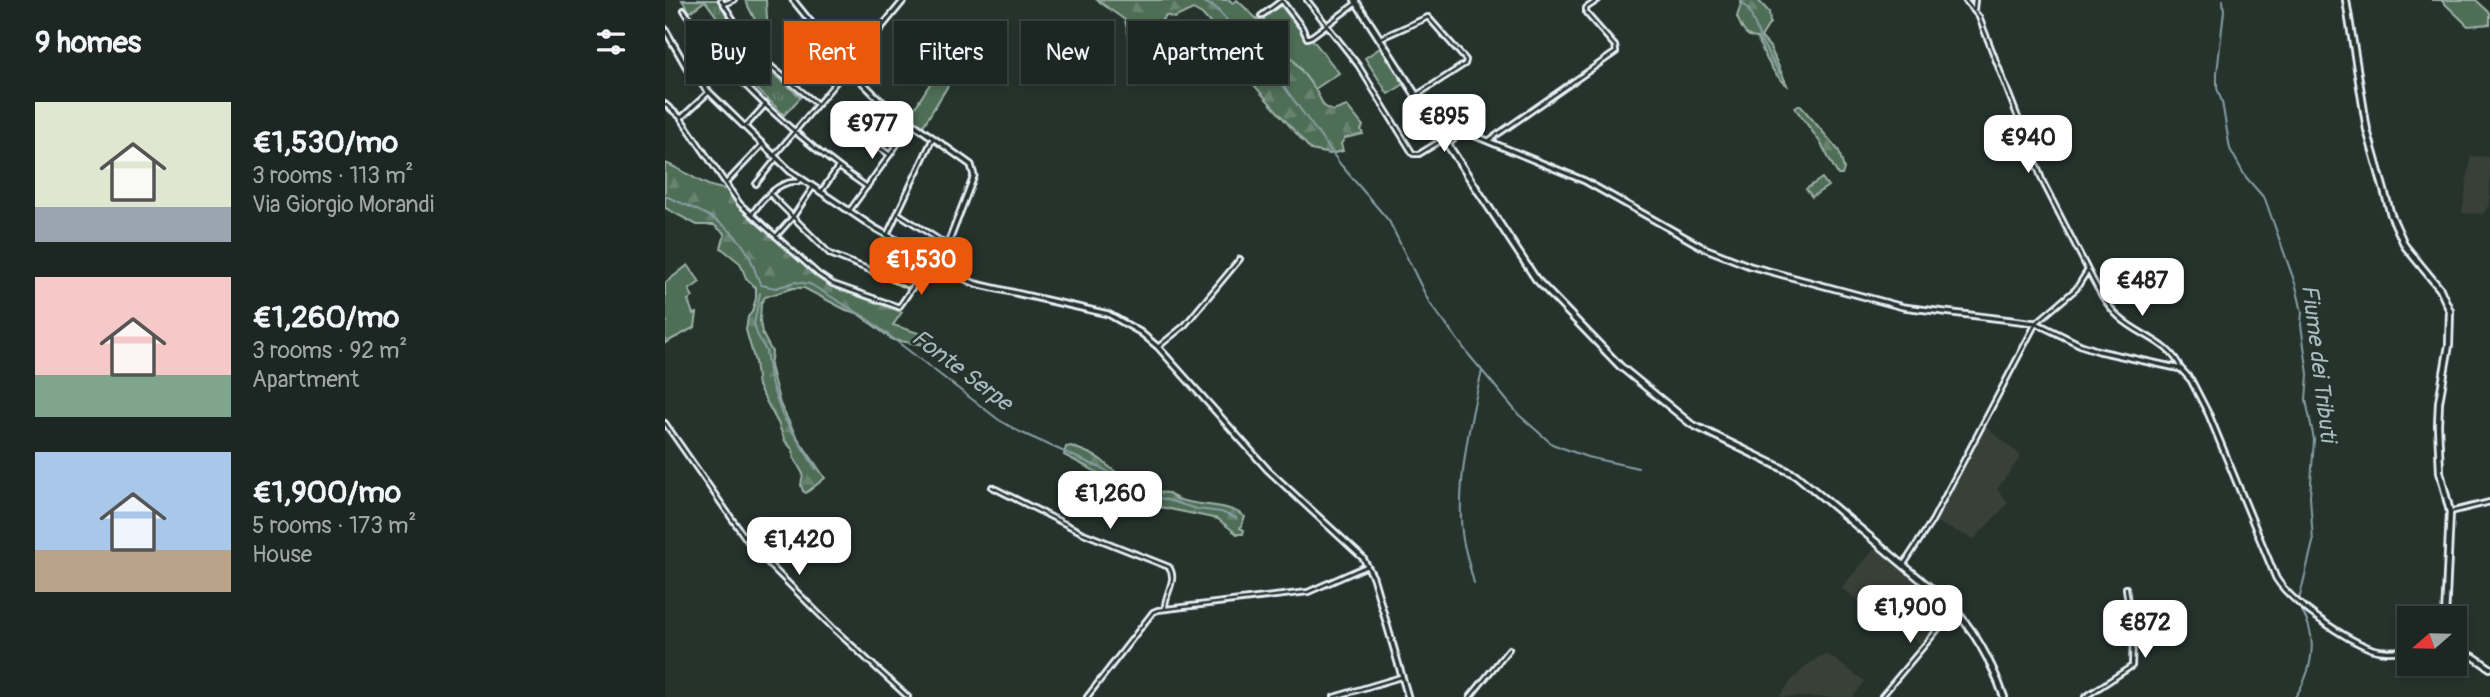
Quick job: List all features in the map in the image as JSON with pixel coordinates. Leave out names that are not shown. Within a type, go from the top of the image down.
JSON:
[{"type":"main road","points":[[2346,0],[2367,130],[2391,215],[2405,246],[2440,289],[2450,312],[2449,345],[2439,402],[2438,451],[2442,486],[2450,512],[2446,606]]},
{"type":"main road","points":[[1356,1],[1446,137]]},
{"type":"main road","points":[[1431,118],[1446,128],[1450,149],[1537,279],[1620,366],[1691,424],[1796,475],[1903,564],[1955,609],[1973,634],[2004,697]]},
{"type":"main road","points":[[2467,654],[2490,668]]},
{"type":"street","points":[[734,0],[722,2],[735,21]]},
{"type":"street","points":[[793,0],[810,21]]},
{"type":"street","points":[[880,29],[904,0]]},
{"type":"street","points":[[1261,16],[1282,0],[1307,38],[1356,1]]},
{"type":"street","points":[[1307,0],[1358,65],[1413,154],[1446,137],[1466,132],[1585,181],[1692,242],[1728,259],[1903,307],[2036,323],[2099,351],[2181,369]]},
{"type":"street","points":[[1487,141],[1616,52],[1615,46],[1586,13],[1586,8],[1598,0]]},
{"type":"street","points":[[1965,0],[1974,9],[1983,27],[2043,181],[2102,297],[2125,322],[2171,353],[2191,380],[2209,415],[2283,590],[2293,600],[2354,641],[2374,650],[2397,650]]},
{"type":"street","points":[[1974,9],[1975,0]]},
{"type":"street","points":[[684,10],[692,21]]},
{"type":"street","points":[[1381,38],[1428,17],[1466,60],[1465,64],[1417,95]]},
{"type":"street","points":[[665,29],[686,66]]},
{"type":"street","points":[[665,42],[669,37]]},
{"type":"street","points":[[770,65],[817,104]]},
{"type":"street","points":[[702,84],[794,174],[937,266]]},
{"type":"street","points":[[747,84],[794,130],[867,187]]},
{"type":"street","points":[[757,184],[794,130],[834,84]]},
{"type":"street","points":[[864,84],[882,102],[968,161],[973,168],[974,176],[937,266],[937,275]]},
{"type":"street","points":[[681,118],[709,92]]},
{"type":"street","points":[[665,104],[681,118],[740,204],[817,274],[833,284],[894,307],[901,305],[923,275],[941,277],[949,272]]},
{"type":"street","points":[[744,127],[766,104]]},
{"type":"street","points":[[850,210],[912,124]]},
{"type":"street","points":[[860,134],[890,155]]},
{"type":"street","points":[[887,235],[933,138]]},
{"type":"street","points":[[726,183],[762,145]]},
{"type":"street","points":[[821,192],[838,167]]},
{"type":"street","points":[[752,214],[770,194],[791,181],[794,174]]},
{"type":"street","points":[[791,181],[801,179]]},
{"type":"street","points":[[777,235],[813,187]]},
{"type":"street","points":[[770,194],[830,254],[907,285],[911,289],[910,293]]},
{"type":"street","points":[[899,214],[944,243]]},
{"type":"street","points":[[944,254],[949,272],[958,276],[991,289],[1108,314],[1140,332],[1158,347],[1268,470],[1352,546],[1368,565],[1408,697]]},
{"type":"street","points":[[1158,347],[1185,325],[1240,259]]},
{"type":"street","points":[[907,285],[921,274],[945,263]]},
{"type":"street","points":[[1903,564],[1932,521],[2036,323],[2076,289],[2088,270]]},
{"type":"street","points":[[665,423],[751,546],[834,629],[908,697]]},
{"type":"street","points":[[992,487],[1083,533],[1169,567],[1173,580],[1167,592],[1165,607]]},
{"type":"street","points":[[2450,512],[2490,502]]},
{"type":"street","points":[[1087,697],[1153,612],[1165,607],[1308,592],[1368,565]]},
{"type":"street","points":[[2085,697],[2132,666],[2133,639],[2126,588]]},
{"type":"street","points":[[1882,696],[1955,609]]},
{"type":"street","points":[[1470,697],[1509,649]]},
{"type":"street","points":[[1334,697],[1402,677]]},
{"type":"shaded area","points":[[2471,156],[2490,157],[2490,203],[2483,214],[2462,213]]},
{"type":"shaded area","points":[[1986,427],[2020,455],[2020,458],[1997,489],[2008,503],[1974,539],[1936,522]]},
{"type":"shaded area","points":[[1876,547],[1949,611],[1922,645],[1841,588]]},
{"type":"shaded area","points":[[1824,654],[1865,681],[1853,697],[1779,697],[1807,665]]},
{"type":"green space","points":[[682,0],[718,0],[730,21],[720,21],[705,1],[690,12]]},
{"type":"green space","points":[[745,0],[766,0],[767,21],[756,21]]},
{"type":"green space","points":[[1097,0],[1230,0],[1232,3],[1237,0],[1259,21],[1208,21],[1193,9],[1174,18],[1166,15],[1161,21],[1128,21],[1128,33],[1125,20]]},
{"type":"green space","points":[[1742,0],[1758,0],[1769,12],[1770,23],[1761,37],[1770,47],[1787,85],[1773,70],[1757,38],[1746,34],[1742,28],[1737,17]]},
{"type":"green space","points":[[2441,0],[2476,0],[2490,13],[2490,24],[2468,26]]},
{"type":"green space","points":[[1283,4],[1282,7],[1300,30],[1301,27],[1306,39],[1312,39],[1339,73],[1315,89],[1288,52],[1288,21],[1265,21],[1262,17]]},
{"type":"green space","points":[[1383,46],[1406,83],[1388,94],[1365,58]]},
{"type":"green space","points":[[1288,53],[1324,106],[1333,111],[1347,106],[1363,126],[1363,134],[1345,138],[1341,144],[1343,151],[1330,154],[1311,150],[1254,85],[1288,84]]},
{"type":"green space","points":[[770,71],[801,97],[784,115],[752,84],[770,84]]},
{"type":"green space","points":[[930,84],[949,84],[923,126],[909,117]]},
{"type":"green space","points":[[1800,105],[1839,151],[1844,169],[1842,175],[1838,175],[1820,142],[1795,108]]},
{"type":"green space","points":[[665,163],[710,186],[726,189],[741,209],[819,279],[830,286],[902,312],[893,325],[928,336],[931,341],[925,345],[893,340],[857,313],[804,288],[793,288],[765,297],[761,303],[760,321],[762,333],[772,352],[770,366],[780,404],[795,434],[825,478],[806,493],[801,485],[803,474],[794,458],[793,450],[785,441],[758,386],[746,330],[756,298],[756,288],[746,278],[740,263],[721,248],[725,234],[714,225],[697,225],[665,208]]},
{"type":"green space","points":[[1822,178],[1828,186],[1812,197],[1806,189]]},
{"type":"green space","points":[[688,265],[700,282],[689,290],[693,297],[688,300],[693,314],[697,313],[695,327],[665,343],[665,283]]},
{"type":"green space","points":[[1071,446],[1095,456],[1141,487],[1169,493],[1184,501],[1236,511],[1245,517],[1240,528],[1244,530],[1243,534],[1237,534],[1218,519],[1155,506],[1132,498],[1129,489],[1064,455],[1066,447]]},
{"type":"waterway","points":[[1200,0],[1216,8],[1277,77],[1341,165],[1389,221],[1429,302],[1519,415],[1552,444],[1587,457],[1638,468]]},
{"type":"waterway","points":[[1740,0],[1749,10],[1761,41],[1780,74]]},
{"type":"waterway","name":"Fiume dei Tributi","points":[[2223,0],[2217,88],[2230,149],[2245,176],[2265,199],[2296,286],[2302,312],[2301,325],[2308,374],[2306,400],[2314,440],[2310,496],[2313,542],[2299,600]]},
{"type":"waterway","name":"Fonte Serpe","points":[[665,196],[710,217],[730,231],[748,254],[761,285],[776,288],[795,282],[810,284],[865,317],[999,420],[1020,432],[1157,497],[1236,518]]},
{"type":"waterway","name":"Fonte Serpe","points":[[760,293],[754,324],[766,351],[771,383],[782,415],[816,469]]},
{"type":"waterway","points":[[1474,583],[1463,540],[1461,499],[1469,432],[1482,371]]},
{"type":"waterway","name":"Fiume dei Tributi","points":[[2295,697],[2307,672],[2312,645],[2309,627],[2300,606]]}]
